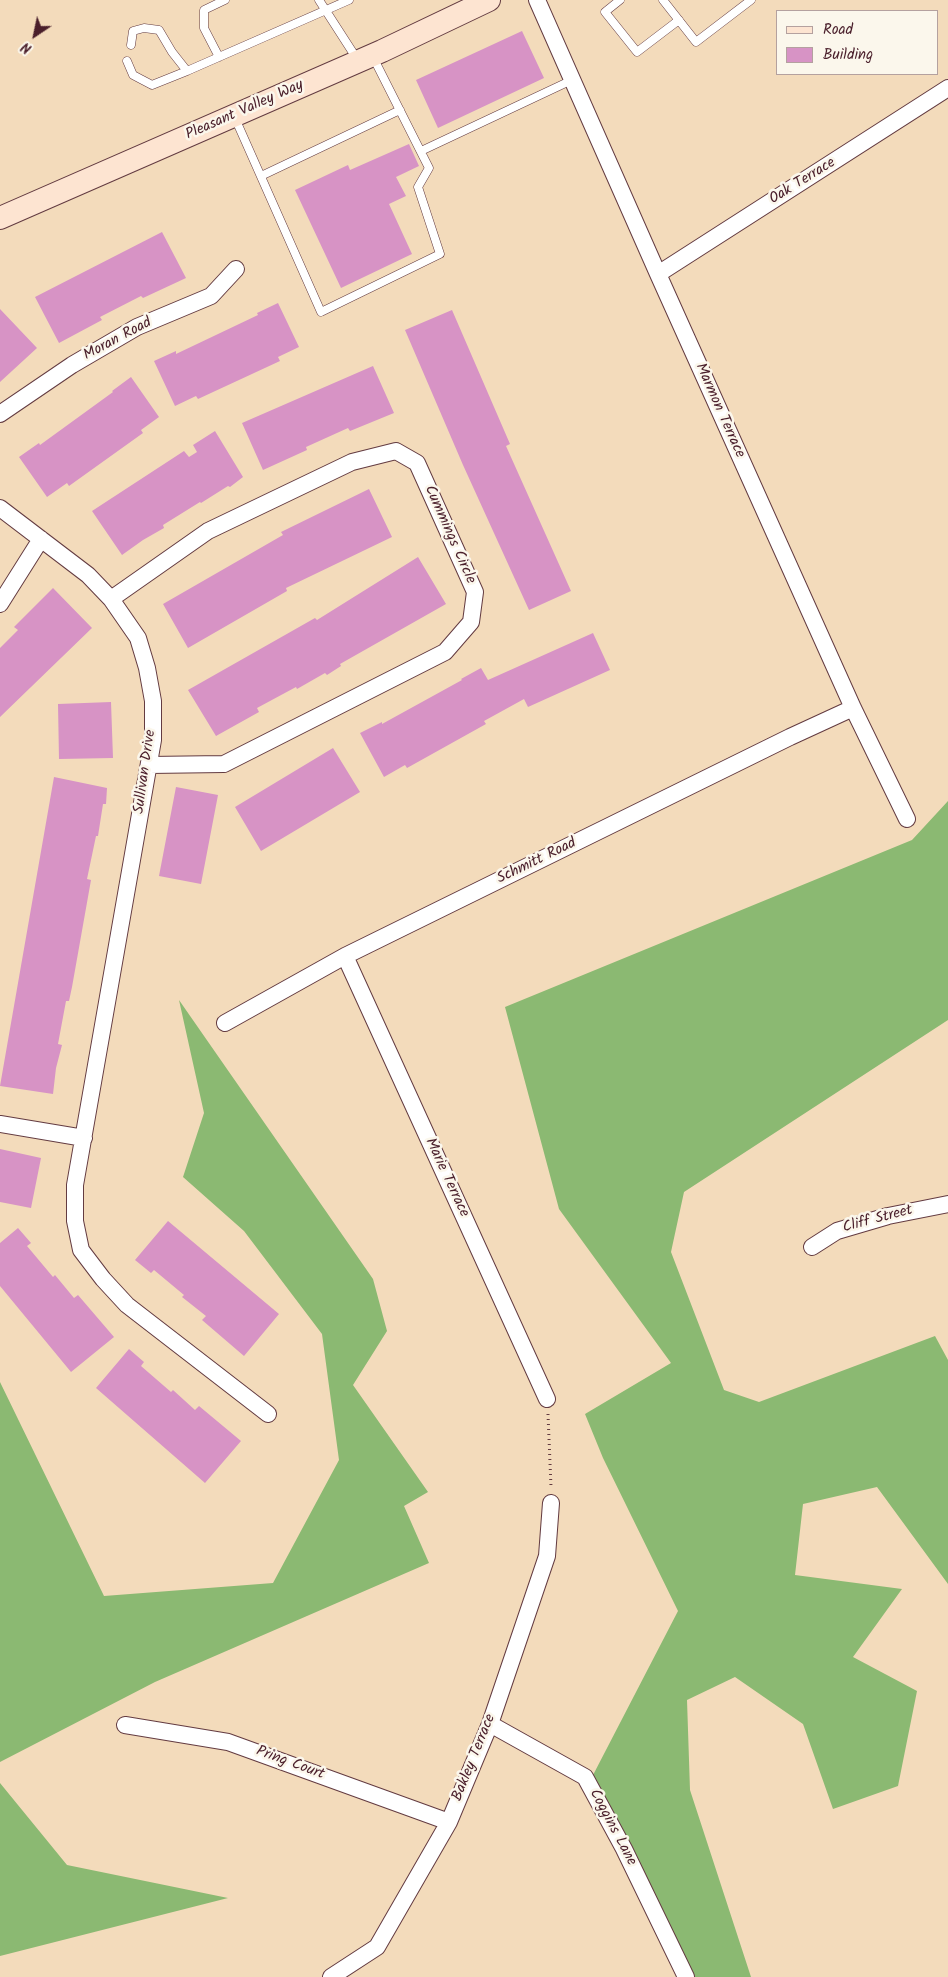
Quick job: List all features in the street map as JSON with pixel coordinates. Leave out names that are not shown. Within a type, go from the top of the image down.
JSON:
[{"type":"main road","name":"Pleasant Valley Way","points":[[0,218],[366,58],[488,0]]},
{"type":"street","name":"Marmon Terrace","points":[[537,0],[853,708],[907,820]]},
{"type":"street","name":"Oak Terrace","points":[[658,274],[948,88]]},
{"type":"street","name":"Moran Road","points":[[0,414],[72,365],[137,327],[211,296],[236,269]]},
{"type":"street","name":"Cummings Circle","points":[[111,599],[208,531],[352,462],[396,450],[417,463],[475,592],[472,622],[445,652],[224,764],[148,765]]},
{"type":"street","name":"Sullivan Drive","points":[[0,508],[88,575],[111,599],[138,638],[148,668],[153,701],[153,740],[84,1138]]},
{"type":"street","points":[[0,604],[41,539]]},
{"type":"street","name":"Schmitt Road","points":[[225,1023],[345,956],[790,737],[853,708]]},
{"type":"street","name":"Marie Terrace","points":[[345,956],[548,1399]]},
{"type":"street","points":[[0,1124],[84,1138],[75,1185],[75,1221],[81,1250],[103,1279],[127,1305],[268,1414]]},
{"type":"street","name":"Cliff Street","points":[[812,1247],[837,1231],[888,1216],[948,1204]]},
{"type":"street","name":"Bakley Terrace","points":[[331,1977],[378,1947],[449,1822],[490,1724],[547,1556],[551,1503]]},
{"type":"street","name":"Coggins Lane","points":[[490,1724],[585,1777],[624,1849],[686,1977]]},
{"type":"street","name":"Pring Court","points":[[125,1725],[228,1742],[449,1822]]},
{"type":"lane","points":[[219,57],[204,28],[204,10],[225,0]]},
{"type":"lane","points":[[234,116],[321,312],[440,254],[418,188],[429,168],[421,151],[400,110],[366,58],[319,0]]},
{"type":"lane","points":[[127,61],[133,74],[152,85],[349,0]]},
{"type":"lane","points":[[620,0],[605,12],[637,52],[679,20]]},
{"type":"lane","points":[[664,0],[696,42],[750,0]]},
{"type":"lane","points":[[131,45],[133,31],[144,28],[159,30],[172,52],[187,71]]},
{"type":"lane","points":[[421,151],[572,80]]},
{"type":"lane","points":[[261,176],[400,110]]},
{"type":"path","points":[[548,1399],[551,1503]]},
{"type":"green space","points":[[948,801],[948,1020],[684,1192],[671,1252],[724,1390],[759,1402],[935,1336],[948,1360],[948,1584],[877,1487],[803,1504],[795,1575],[902,1589],[853,1657],[917,1691],[898,1786],[833,1809],[803,1724],[735,1677],[687,1700],[690,1790],[751,1977],[679,1977],[592,1777],[678,1611],[603,1458],[585,1414],[671,1363],[559,1209],[505,1007],[912,840]]},
{"type":"green space","points":[[179,1000],[373,1279],[387,1331],[353,1385],[428,1492],[404,1506],[429,1563],[155,1682],[0,1762],[0,1382],[104,1596],[273,1583],[339,1460],[322,1334],[244,1231],[183,1177],[204,1113]]},
{"type":"green space","points":[[0,1783],[67,1865],[228,1898],[0,1956]]},
{"type":"building","points":[[522,31],[544,78],[438,128],[416,80]]},
{"type":"building","points":[[409,144],[419,166],[396,177],[406,196],[389,204],[412,254],[341,288],[295,190],[348,165],[350,170]]},
{"type":"building","points":[[162,232],[186,278],[143,298],[141,296],[100,317],[102,320],[59,343],[35,297]]},
{"type":"building","points":[[278,303],[299,347],[278,357],[280,361],[198,399],[196,396],[175,406],[154,361],[176,351],[176,354],[258,315],[257,313]]},
{"type":"building","points":[[0,309],[37,348],[0,382]]},
{"type":"building","points":[[452,310],[510,444],[506,446],[571,591],[529,610],[463,465],[405,330]]},
{"type":"building","points":[[373,366],[394,413],[350,431],[348,428],[306,447],[307,450],[263,470],[242,423]]},
{"type":"building","points":[[131,377],[159,417],[141,430],[143,433],[69,486],[67,483],[47,497],[19,457],[39,443],[40,445]]},
{"type":"building","points":[[215,431],[243,477],[230,487],[228,486],[163,525],[164,528],[122,555],[92,511],[184,451],[189,457],[197,452],[193,445]]},
{"type":"building","points":[[369,489],[392,537],[286,588],[287,591],[188,648],[163,604],[283,535],[281,532]]},
{"type":"building","points":[[418,557],[446,604],[340,664],[341,666],[327,675],[325,673],[257,708],[259,712],[216,736],[188,690],[315,618],[317,620]]},
{"type":"building","points":[[53,588],[92,628],[0,717],[0,648],[18,630],[14,627]]},
{"type":"building","points":[[593,633],[610,670],[528,707],[524,699],[484,721],[486,724],[407,768],[405,765],[384,777],[360,733],[382,722],[382,724],[481,668],[488,680]]},
{"type":"building","points":[[111,702],[113,758],[59,759],[58,704]]},
{"type":"building","points":[[333,748],[360,792],[261,851],[235,807]]},
{"type":"building","points":[[54,777],[107,788],[106,804],[103,804],[98,836],[96,836],[87,879],[91,880],[72,987],[69,1001],[66,1001],[58,1044],[62,1045],[56,1068],[53,1094],[0,1086]]},
{"type":"building","points":[[176,787],[218,795],[201,884],[159,876]]},
{"type":"building","points":[[0,1149],[41,1158],[31,1208],[0,1202]]},
{"type":"building","points":[[168,1221],[279,1314],[244,1356],[202,1320],[206,1316],[182,1297],[184,1295],[154,1270],[151,1273],[135,1260]]},
{"type":"building","points":[[18,1228],[31,1243],[27,1246],[53,1277],[55,1275],[74,1298],[78,1295],[114,1337],[71,1372],[0,1286],[0,1243]]},
{"type":"building","points":[[129,1349],[144,1362],[141,1366],[171,1392],[173,1390],[195,1410],[199,1406],[241,1441],[205,1483],[96,1388]]}]
